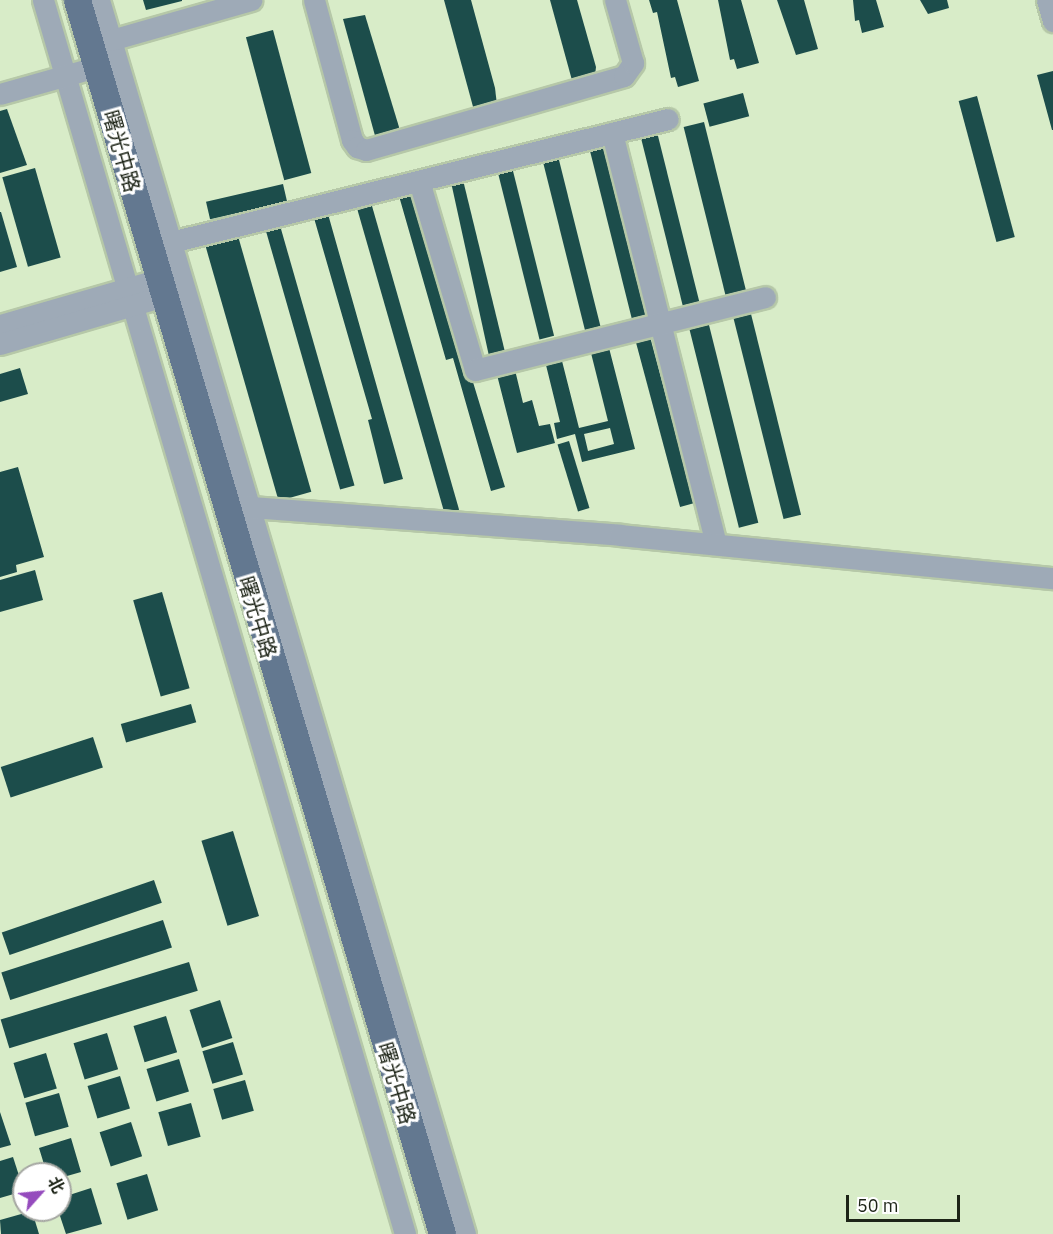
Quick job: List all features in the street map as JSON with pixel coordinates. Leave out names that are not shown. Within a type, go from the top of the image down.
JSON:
[{"type":"main road","name":"曙光中路","points":[[61,0],[73,74],[146,292],[425,1234]]},
{"type":"main road","name":"曙光中路","points":[[77,0],[161,245],[146,292],[238,506],[442,1234]]},
{"type":"street","points":[[0,94],[73,74],[43,0]]},
{"type":"street","points":[[99,0],[111,40],[161,245],[238,506],[465,1234]]},
{"type":"street","points":[[111,40],[251,0]]},
{"type":"street","points":[[314,0],[352,140],[357,147],[366,150],[624,76],[633,63],[615,0]]},
{"type":"street","points":[[1047,0],[1053,21]]},
{"type":"street","points":[[161,245],[668,119]]},
{"type":"street","points":[[612,133],[716,544]]},
{"type":"street","points":[[419,181],[475,370],[765,297]]},
{"type":"street","points":[[0,325],[146,292]]},
{"type":"street","points":[[0,344],[146,292]]},
{"type":"street","points":[[146,292],[405,1234]]},
{"type":"street","points":[[238,506],[716,544],[1053,578]]},
{"type":"building","points":[[143,0],[182,0],[182,1],[146,10]]},
{"type":"building","points":[[444,0],[471,0],[495,88],[497,105],[475,114]]},
{"type":"building","points":[[550,0],[577,0],[596,67],[595,75],[573,84]]},
{"type":"building","points":[[649,0],[677,0],[699,81],[678,87],[675,77],[671,78],[657,12],[653,13]]},
{"type":"building","points":[[718,0],[741,0],[759,63],[737,69],[734,59],[730,60]]},
{"type":"building","points":[[777,0],[804,0],[818,49],[796,55]]},
{"type":"building","points":[[853,0],[876,0],[884,27],[862,33],[859,20],[855,21]]},
{"type":"building","points":[[920,0],[947,0],[949,8],[928,14]]},
{"type":"building","points":[[365,15],[399,127],[398,134],[377,143],[343,19]]},
{"type":"building","points":[[273,30],[311,173],[284,180],[246,37]]},
{"type":"building","points":[[1053,71],[1053,130],[1052,130],[1037,75]]},
{"type":"building","points":[[743,93],[749,116],[710,127],[703,104]]},
{"type":"building","points":[[977,96],[1015,237],[996,242],[959,101]]},
{"type":"building","points":[[7,109],[27,165],[0,173],[0,111]]},
{"type":"building","points":[[704,122],[746,292],[726,297],[684,127]]},
{"type":"building","points":[[657,132],[699,302],[683,306],[641,136]]},
{"type":"building","points":[[605,145],[648,316],[632,320],[589,149]]},
{"type":"building","points":[[558,156],[601,328],[585,332],[542,160]]},
{"type":"building","points":[[512,167],[554,336],[540,339],[497,171]]},
{"type":"building","points":[[35,168],[61,257],[28,267],[2,177]]},
{"type":"building","points":[[463,180],[505,352],[489,356],[451,182]]},
{"type":"building","points":[[283,184],[287,202],[210,219],[206,202]]},
{"type":"building","points":[[415,192],[505,487],[491,491],[453,358],[446,360],[399,196]]},
{"type":"building","points":[[372,206],[459,510],[445,514],[358,210]]},
{"type":"building","points":[[0,212],[17,267],[0,272]]},
{"type":"building","points":[[328,214],[403,479],[384,484],[368,420],[372,419],[314,218]]},
{"type":"building","points":[[279,222],[355,485],[340,490],[265,226]]},
{"type":"building","points":[[238,236],[311,492],[279,501],[205,245]]},
{"type":"building","points":[[750,310],[801,515],[784,519],[733,314]]},
{"type":"building","points":[[708,321],[758,523],[739,528],[689,326]]},
{"type":"building","points":[[649,333],[695,503],[680,507],[635,337]]},
{"type":"building","points":[[608,344],[635,449],[582,462],[575,434],[557,439],[554,423],[560,422],[545,361],[561,357],[579,428],[608,421],[590,349]],"holes":[[[610,428],[614,444],[588,451],[584,434]]]},
{"type":"building","points":[[20,368],[28,394],[0,402],[0,374]]},
{"type":"building","points":[[515,370],[523,403],[532,400],[539,426],[550,424],[555,443],[517,453],[497,375]]},
{"type":"building","points":[[569,441],[589,508],[578,511],[558,445]]},
{"type":"building","points":[[18,467],[44,557],[16,565],[17,572],[0,577],[0,472]]},
{"type":"building","points":[[35,570],[43,600],[0,612],[0,580]]},
{"type":"building","points":[[162,592],[190,688],[161,696],[133,600]]},
{"type":"building","points":[[191,704],[196,722],[126,742],[121,724]]},
{"type":"building","points":[[93,737],[103,767],[11,797],[1,767]]},
{"type":"building","points":[[233,831],[259,916],[227,926],[201,841]]},
{"type":"building","points":[[154,880],[162,903],[10,955],[2,932]]},
{"type":"building","points":[[163,920],[172,948],[10,1000],[1,973]]},
{"type":"building","points":[[189,962],[198,991],[9,1048],[1,1020]]},
{"type":"building","points":[[220,1000],[232,1038],[202,1048],[190,1010]]},
{"type":"building","points":[[166,1016],[177,1052],[145,1062],[133,1026]]},
{"type":"building","points":[[107,1033],[118,1069],[85,1080],[74,1043]]},
{"type":"building","points":[[233,1042],[243,1075],[212,1084],[202,1051]]},
{"type":"building","points":[[46,1053],[57,1088],[24,1098],[13,1063]]},
{"type":"building","points":[[179,1059],[189,1092],[156,1101],[146,1069]]},
{"type":"building","points":[[120,1076],[130,1109],[97,1118],[87,1086]]},
{"type":"building","points":[[245,1080],[254,1111],[222,1120],[213,1089]]},
{"type":"building","points":[[59,1093],[69,1127],[35,1136],[25,1103]]},
{"type":"building","points":[[191,1103],[201,1137],[168,1146],[158,1112]]},
{"type":"building","points":[[0,1112],[11,1145],[0,1148]]},
{"type":"building","points":[[131,1122],[142,1156],[111,1166],[100,1132]]},
{"type":"building","points":[[71,1138],[81,1172],[72,1175],[72,1162],[43,1162],[39,1148]]},
{"type":"building","points":[[13,1157],[15,1162],[12,1162],[12,1194],[0,1198],[0,1161]]},
{"type":"building","points":[[147,1174],[158,1210],[128,1220],[116,1183]]},
{"type":"building","points":[[91,1188],[102,1224],[66,1234],[62,1222],[72,1222],[72,1194]]},
{"type":"building","points":[[12,1217],[12,1222],[35,1222],[39,1234],[1,1234],[0,1220]]}]
